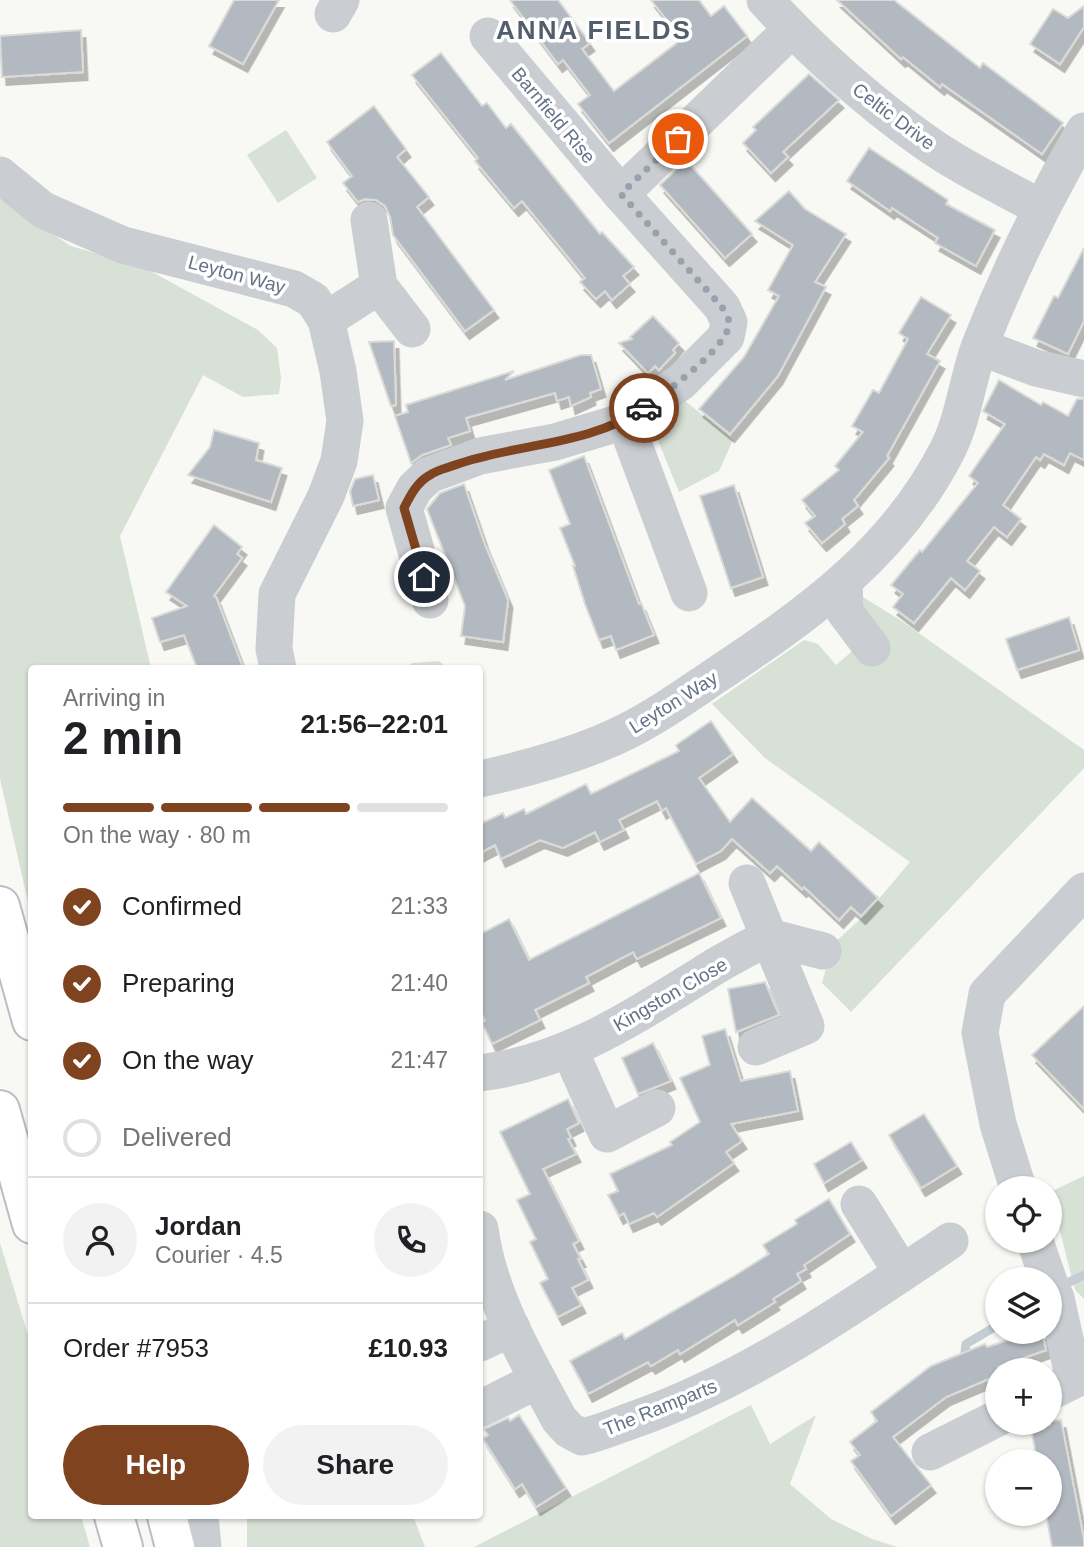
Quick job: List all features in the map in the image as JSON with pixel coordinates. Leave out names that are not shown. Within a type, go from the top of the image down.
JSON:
[{"type":"highway","points":[[0,906],[26,995]]},
{"type":"highway","points":[[0,1110],[28,1213]]},
{"type":"highway","points":[[115,1519],[123,1547]]},
{"type":"highway","points":[[168,1519],[175,1547]]},
{"type":"street","name":"Celtic Drive","points":[[765,0],[792,29],[870,100],[922,140],[977,174],[1041,208]]},
{"type":"street","points":[[621,194],[792,29]]},
{"type":"street","name":"Barnfield Rise","points":[[430,600],[404,508],[415,488],[429,475],[480,456],[555,442],[625,421],[681,382],[726,337],[729,322],[722,307],[621,194],[488,36]]},
{"type":"street","name":"Leyton Way","points":[[483,778],[522,770],[602,743],[653,717],[750,653],[844,582],[898,528],[948,448],[959,422],[980,346],[1004,287],[1041,208],[1084,131]]},
{"type":"street","name":"Leyton Way","points":[[0,175],[43,210],[78,227],[123,245],[294,289],[313,300],[326,320],[338,371],[345,421],[339,461],[326,496],[277,594],[274,649],[277,665]]},
{"type":"street","points":[[369,220],[379,286],[412,330]]},
{"type":"street","points":[[326,320],[379,286]]},
{"type":"street","points":[[980,346],[1036,368],[1084,379]]},
{"type":"street","points":[[625,421],[689,593]]},
{"type":"street","points":[[844,582],[845,612],[872,648]]},
{"type":"street","points":[[747,884],[806,1026],[756,1047]]},
{"type":"street","points":[[1014,1176],[998,1124],[980,1033],[987,994],[1084,891]]},
{"type":"street","points":[[769,937],[823,951]]},
{"type":"street","name":"Kingston Close","points":[[483,1073],[511,1069],[570,1051],[650,1008],[769,937]]},
{"type":"street","points":[[570,1051],[607,1134],[657,1108]]},
{"type":"street","points":[[0,1152],[28,1217]]},
{"type":"street","points":[[859,1204],[902,1273]]},
{"type":"street","name":"The Ramparts","points":[[483,1240],[495,1286],[496,1335],[538,1380],[559,1419],[569,1430],[582,1437],[655,1413],[713,1387],[787,1346],[950,1241]]},
{"type":"street","points":[[1062,1335],[1074,1380],[1062,1386]]},
{"type":"street","points":[[483,1408],[538,1380]]},
{"type":"street","points":[[930,1452],[985,1424]]},
{"type":"street","points":[[200,1519],[203,1547]]},
{"type":"shaded area","points":[[286,130],[317,178],[278,203],[247,155]]},
{"type":"shaded area","points":[[0,199],[71,246],[145,268],[258,330],[277,348],[281,378],[279,394],[243,397],[203,375],[120,536],[150,665],[28,665],[28,902],[0,779]]},
{"type":"shaded area","points":[[679,396],[733,440],[719,471],[679,492],[650,421]]},
{"type":"shaded area","points":[[863,597],[903,622],[1084,750],[1084,768],[851,1012],[822,983],[833,944],[867,913],[910,862],[765,758],[712,704],[804,640],[818,644],[836,665],[870,636],[853,605]]},
{"type":"shaded area","points":[[439,661],[444,665],[410,665]]},
{"type":"shaded area","points":[[1084,1176],[1084,1299],[1075,1290],[1062,1239],[1062,1186]]},
{"type":"shaded area","points":[[0,1243],[28,1335],[28,1519],[82,1519],[90,1547],[0,1547]]},
{"type":"shaded area","points":[[751,1405],[770,1444],[816,1415],[790,1484],[831,1519],[872,1539],[898,1547],[474,1547]]},
{"type":"shaded area","points":[[247,1519],[414,1519],[425,1547],[247,1547]]},
{"type":"building","points":[[234,0],[279,0],[243,64],[209,46]]},
{"type":"building","points":[[510,0],[558,0],[590,43],[582,49],[614,91],[682,39],[651,0],[699,0],[711,16],[724,6],[747,36],[609,143],[578,104],[590,95],[563,60],[558,64]]},
{"type":"building","points":[[837,0],[894,0],[980,68],[983,63],[1063,123],[1042,154],[942,84],[940,87],[903,57],[901,59]]},
{"type":"building","points":[[1084,6],[1084,27],[1060,64],[1030,44],[1053,9],[1068,18]]},
{"type":"building","points":[[81,30],[83,72],[2,77],[0,36]]},
{"type":"building","points":[[441,53],[482,106],[487,103],[506,128],[511,124],[600,234],[602,232],[634,267],[623,276],[630,284],[612,300],[605,291],[596,299],[580,282],[585,278],[522,201],[514,208],[475,161],[478,158],[412,75]]},
{"type":"building","points":[[809,74],[839,100],[783,152],[788,157],[771,173],[743,143],[756,130],[753,127]]},
{"type":"building","points":[[374,106],[406,149],[397,157],[429,197],[417,207],[494,310],[465,331],[393,235],[385,206],[376,200],[365,199],[358,202],[343,183],[352,176],[327,142]]},
{"type":"building","points":[[869,148],[948,200],[946,204],[995,230],[976,266],[935,243],[938,238],[892,208],[890,211],[847,181]]},
{"type":"building","points":[[686,160],[752,234],[725,258],[660,185]]},
{"type":"building","points":[[789,191],[805,209],[846,234],[815,282],[826,287],[778,376],[730,434],[699,409],[744,357],[779,296],[768,290],[793,245],[755,221]]},
{"type":"building","points":[[1084,248],[1084,321],[1068,354],[1033,338],[1054,296],[1058,298]]},
{"type":"building","points":[[921,297],[951,315],[927,354],[940,361],[887,456],[889,458],[854,500],[858,506],[842,519],[845,524],[822,543],[805,523],[815,516],[802,500],[839,470],[835,466],[863,432],[852,426],[873,390],[879,393],[908,339],[899,333]]},
{"type":"building","points":[[653,316],[679,343],[673,350],[675,353],[659,370],[655,366],[648,373],[619,343],[632,339],[630,337]]},
{"type":"building","points":[[394,341],[396,405],[391,406],[369,342]]},
{"type":"building","points":[[581,355],[591,355],[601,389],[590,393],[591,397],[571,406],[569,397],[557,401],[555,393],[466,418],[470,431],[448,438],[451,445],[422,455],[411,463],[395,416],[408,412],[406,405],[514,371],[505,380]]},
{"type":"building","points":[[999,380],[1041,405],[1043,402],[1068,416],[1077,399],[1084,399],[1084,460],[1070,453],[1064,465],[1044,454],[1040,460],[1036,457],[1003,505],[1021,519],[1007,537],[994,527],[967,561],[980,571],[965,590],[951,578],[914,623],[893,607],[903,594],[891,585],[920,550],[922,552],[978,483],[969,476],[1005,424],[983,411]]},
{"type":"building","points":[[214,430],[259,443],[256,460],[282,468],[271,502],[188,475],[210,447]]},
{"type":"building","points":[[584,456],[639,604],[641,603],[654,635],[616,650],[611,636],[599,640],[585,604],[575,566],[560,528],[570,524],[549,470]]},
{"type":"building","points":[[373,475],[379,500],[353,506],[350,491],[355,479]]},
{"type":"building","points":[[464,484],[508,600],[503,642],[461,636],[465,606],[427,509],[440,493]]},
{"type":"building","points":[[734,485],[763,577],[731,588],[700,496]]},
{"type":"building","points":[[214,525],[242,547],[237,554],[242,558],[214,596],[242,665],[196,665],[184,635],[160,642],[152,618],[187,606],[166,592]]},
{"type":"building","points":[[1069,617],[1079,650],[1017,670],[1006,639]]},
{"type":"building","points":[[711,721],[733,754],[699,778],[730,822],[752,798],[811,851],[819,842],[878,898],[861,916],[851,907],[839,920],[777,866],[770,873],[732,839],[721,851],[696,864],[666,808],[662,811],[657,801],[619,820],[624,830],[600,842],[595,832],[563,848],[540,840],[501,859],[495,845],[483,851],[483,823],[503,813],[505,818],[524,809],[526,814],[586,784],[591,794],[679,751],[676,745]]},
{"type":"building","points":[[699,873],[721,918],[637,959],[633,952],[586,977],[589,983],[535,1010],[540,1020],[492,1044],[483,1025],[483,932],[509,919],[529,960]]},
{"type":"building","points":[[765,982],[779,1015],[736,1032],[728,989]]},
{"type":"building","points":[[1084,1006],[1084,1109],[1032,1055]]},
{"type":"building","points":[[725,1029],[741,1081],[790,1071],[798,1111],[731,1124],[742,1141],[726,1152],[734,1163],[657,1217],[654,1213],[629,1224],[624,1213],[619,1216],[608,1195],[618,1191],[610,1174],[672,1145],[670,1142],[700,1122],[680,1078],[710,1065],[702,1036]]},
{"type":"building","points":[[653,1043],[671,1081],[638,1094],[622,1058]]},
{"type":"building","points":[[568,1099],[579,1123],[567,1129],[571,1138],[568,1139],[576,1154],[543,1169],[579,1241],[573,1244],[588,1280],[572,1288],[581,1305],[558,1317],[540,1283],[548,1279],[530,1242],[536,1239],[517,1200],[530,1194],[500,1132]]},
{"type":"building","points":[[924,1114],[957,1166],[921,1188],[889,1135]]},
{"type":"building","points":[[851,1142],[862,1160],[824,1183],[814,1164]]},
{"type":"building","points":[[829,1199],[850,1234],[804,1265],[806,1269],[797,1274],[801,1281],[773,1299],[775,1302],[738,1325],[735,1320],[680,1354],[678,1350],[651,1366],[648,1362],[588,1394],[570,1361],[622,1333],[625,1339],[734,1276],[769,1254],[763,1245],[797,1224],[795,1220]]},
{"type":"building","points":[[985,1344],[987,1347],[996,1344],[1045,1344],[1046,1350],[1023,1358],[985,1358],[985,1380],[946,1397],[893,1437],[931,1485],[891,1516],[851,1461],[860,1455],[850,1442],[877,1421],[871,1412],[931,1366]]},
{"type":"building","points":[[519,1415],[566,1488],[536,1507],[522,1484],[515,1489],[483,1439],[488,1435],[484,1429],[508,1418],[510,1421]]},
{"type":"building","points":[[1062,1425],[1084,1547],[1052,1547],[1048,1526],[1062,1526],[1062,1449],[1035,1449],[1032,1435],[1062,1435]]},
{"type":"waterway","points":[[1062,1286],[1084,1275]]},
{"type":"waterway","points":[[965,1352],[966,1344],[985,1333]]},
{"type":"way so far","points":[[644,408],[681,382],[726,337],[729,322],[722,307],[621,194],[678,139]]},
{"type":"district","name":"ANNA FIELDS","points":[[594,30]]},
{"type":"route","points":[[424,577],[404,508],[415,488],[429,475],[480,456],[555,442],[625,421],[644,408]]}]
